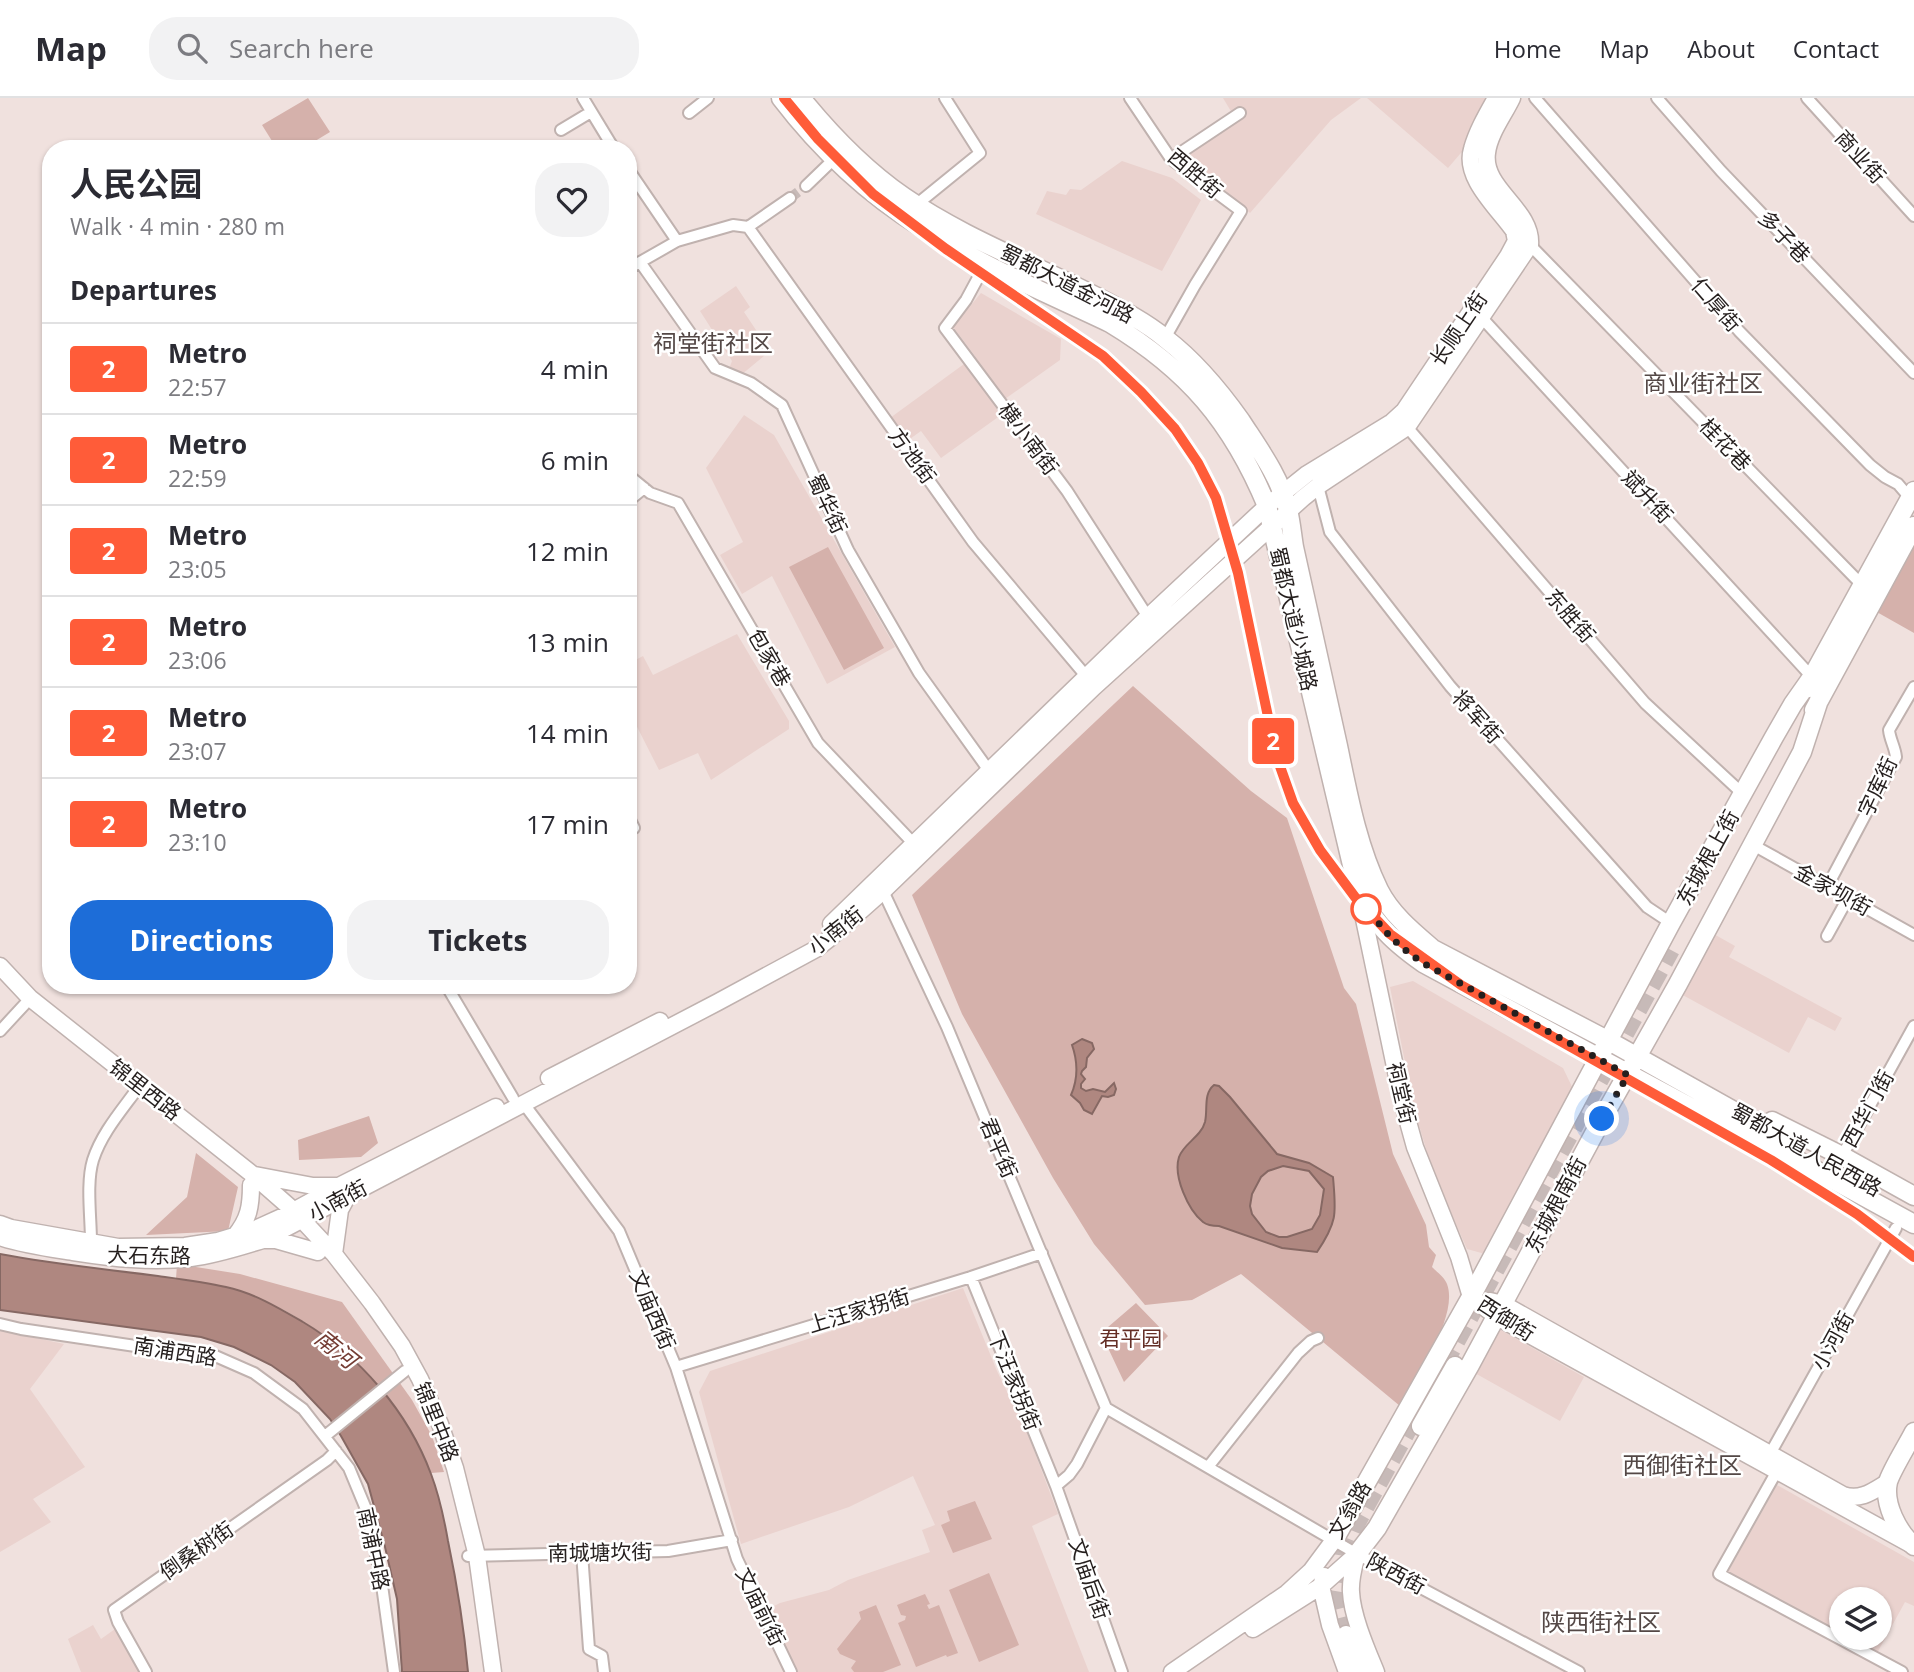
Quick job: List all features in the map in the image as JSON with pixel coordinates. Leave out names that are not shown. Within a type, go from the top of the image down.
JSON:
[{"type":"main road","name":"蜀都大道金河路","points":[[781,98],[834,159],[923,228],[986,263],[1110,323],[1157,355],[1206,401],[1223,422],[1252,472],[1267,506]]},
{"type":"main road","name":"蜀都大道金河路","points":[[801,98],[840,143],[868,169],[916,205],[962,231],[1125,311],[1194,362],[1223,396],[1255,442],[1283,493],[1289,512]]},
{"type":"main road","name":"长顺上街","points":[[1267,506],[1307,474],[1399,417],[1515,244],[1514,231],[1475,178],[1470,164],[1472,148],[1496,98]]},
{"type":"main road","points":[[1512,98],[1490,142],[1486,157],[1494,179],[1528,229],[1530,245]]},
{"type":"main road","name":"长顺上街","points":[[1289,512],[1318,486],[1407,426],[1530,245]]},
{"type":"main road","name":"东城根上街","points":[[1912,494],[1812,677],[1797,714],[1675,953],[1914,526]]},
{"type":"main road","name":"小南街","points":[[519,1101],[594,1054],[809,942],[836,920],[1086,676],[1267,506]]},
{"type":"main road","name":"蜀都大道少城路","points":[[1267,506],[1356,882],[1366,906],[1379,926],[1397,945],[1423,963],[1599,1059]]},
{"type":"main road","name":"小南街","points":[[294,1218],[805,956],[831,938],[1094,687],[1289,512]]},
{"type":"main road","name":"蜀都大道少城路","points":[[1289,512],[1294,547],[1357,831],[1379,890],[1400,918],[1433,948],[1609,1041]]},
{"type":"main road","name":"东城根上街","points":[[1609,1041],[1671,923],[1793,704],[1812,677]]},
{"type":"main road","name":"东城根上街","points":[[1637,1056],[1802,752],[1819,700]]},
{"type":"main road","name":"祠堂街","points":[[1356,882],[1399,1087],[1415,1147],[1459,1257],[1471,1297]]},
{"type":"main road","name":"锦里西路","points":[[0,966],[30,998],[137,1089]]},
{"type":"main road","name":"锦里西路","points":[[0,976],[24,1004],[252,1180],[294,1218]]},
{"type":"main road","name":"蜀都大道人民西路","points":[[1609,1041],[1914,1210]]},
{"type":"main road","name":"东城根南街","points":[[1471,1297],[1609,1041]]},
{"type":"main road","name":"东城根南街","points":[[1500,1310],[1637,1056]]},
{"type":"main road","name":"蜀都大道人民西路","points":[[1599,1059],[1690,1107],[1754,1147],[1905,1226],[1914,1237]]},
{"type":"main road","name":"蜀都大道人民西路","points":[[1699,1090],[1781,1125],[1914,1196]]},
{"type":"main road","points":[[235,1236],[247,1218],[252,1180],[343,1191],[340,1210],[326,1253],[276,1240],[263,1240]]},
{"type":"main road","name":"大石东路","points":[[0,1224],[118,1247],[150,1248],[185,1246],[235,1236],[294,1218]]},
{"type":"main road","name":"大石东路","points":[[0,1237],[21,1244],[117,1258],[191,1258],[263,1240],[294,1218]]},
{"type":"main road","name":"锦里中路","points":[[294,1218],[372,1303],[420,1378],[455,1468],[493,1672]]},
{"type":"main road","name":"锦里中路","points":[[326,1253],[405,1371],[439,1447],[472,1556],[485,1672]]},
{"type":"main road","name":"西御街","points":[[1471,1297],[1848,1496],[1864,1497],[1888,1482]]},
{"type":"main road","name":"文翁路","points":[[1172,1672],[1287,1593],[1311,1572],[1334,1540],[1471,1297]]},
{"type":"main road","name":"西御街","points":[[1500,1310],[1777,1471],[1913,1546]]},
{"type":"main road","name":"文翁路","points":[[1187,1672],[1321,1586],[1357,1554],[1377,1528],[1500,1310]]},
{"type":"main road","name":"文翁路","points":[[1357,1554],[1372,1514],[1455,1366]]},
{"type":"main road","points":[[1913,1546],[1893,1517],[1888,1482],[1914,1432]]},
{"type":"main road","points":[[1334,1540],[1321,1586],[1330,1625],[1348,1672]]},
{"type":"main road","points":[[1357,1554],[1351,1595],[1376,1672]]},
{"type":"main road","points":[[1346,1635],[1361,1672]]},
{"type":"street","points":[[583,98],[608,140]]},
{"type":"street","points":[[689,113],[708,98]]},
{"type":"street","points":[[916,205],[980,153],[945,98]]},
{"type":"street","name":"西胜街","points":[[1130,98],[1171,159],[1241,211],[1165,338]]},
{"type":"street","name":"仁厚街","points":[[1535,98],[1739,331],[1870,464],[1912,494]]},
{"type":"street","name":"多子巷","points":[[1657,98],[1721,171],[1914,373]]},
{"type":"street","name":"商业街","points":[[1807,98],[1914,216]]},
{"type":"street","points":[[561,130],[591,112]]},
{"type":"street","points":[[1171,159],[1240,113]]},
{"type":"street","points":[[806,186],[834,159]]},
{"type":"street","points":[[637,182],[677,241]]},
{"type":"street","points":[[637,264],[677,241],[733,225],[748,227],[790,198]]},
{"type":"street","name":"方池街","points":[[748,227],[974,542],[1086,676]]},
{"type":"street","name":"桂花巷","points":[[1530,245],[1862,585]]},
{"type":"street","name":"蜀华街","points":[[640,262],[715,368],[751,383],[782,405],[848,550],[919,673],[990,772]]},
{"type":"street","name":"横小南街","points":[[986,263],[966,300],[945,328],[1067,491],[1148,617]]},
{"type":"street","name":"斌升街","points":[[1482,318],[1812,677]]},
{"type":"street","name":"东胜街","points":[[1407,426],[1644,703],[1743,794]]},
{"type":"street","name":"包家巷","points":[[637,482],[650,493],[678,503],[818,743],[914,844]]},
{"type":"street","name":"将军街","points":[[1318,486],[1330,532],[1450,686],[1647,908],[1671,923]]},
{"type":"street","points":[[637,494],[644,488]]},
{"type":"street","name":"字库街","points":[[1827,887],[1896,757],[1889,730],[1914,687]]},
{"type":"street","name":"金家坝街","points":[[1753,845],[1914,935]]},
{"type":"street","name":"君平街","points":[[883,891],[947,1027],[1106,1408]]},
{"type":"street","points":[[1827,936],[1848,898]]},
{"type":"street","name":"文庙西街","points":[[452,994],[519,1101],[619,1231],[676,1367],[732,1540]]},
{"type":"street","points":[[0,1031],[24,1004]]},
{"type":"street","name":"西华门街","points":[[1842,1156],[1914,1026]]},
{"type":"street","points":[[91,1242],[90,1180],[93,1160],[104,1135],[137,1089]]},
{"type":"street","name":"小河街","points":[[1770,1454],[1905,1226]]},
{"type":"street","name":"上汪家拐街","points":[[676,1367],[1042,1253]]},
{"type":"street","name":"下汪家拐街","points":[[971,1277],[1056,1486]]},
{"type":"street","name":"南浦西路","points":[[0,1324],[169,1351],[213,1354],[254,1373],[303,1409],[325,1436]]},
{"type":"street","points":[[1209,1467],[1298,1353],[1318,1338]]},
{"type":"street","points":[[325,1436],[405,1371]]},
{"type":"street","points":[[1056,1486],[1077,1464],[1106,1408]]},
{"type":"street","name":"陕西街","points":[[1106,1408],[1357,1554],[1578,1672]]},
{"type":"street","name":"南浦中路","points":[[325,1436],[349,1468],[366,1509],[381,1578],[394,1672]]},
{"type":"street","name":"倒桑树街","points":[[146,1672],[114,1610],[336,1451]]},
{"type":"street","points":[[1777,1471],[1719,1574],[1902,1672]]},
{"type":"street","name":"文庙后街","points":[[1056,1486],[1122,1672]]},
{"type":"street","name":"南城塘坎街","points":[[472,1556],[668,1551],[732,1540]]},
{"type":"street","name":"文庙前街","points":[[732,1540],[737,1559],[791,1672]]},
{"type":"street","points":[[582,1553],[589,1650],[602,1656],[604,1672]]},
{"type":"shaded area","points":[[1223,98],[1361,98],[1331,120],[1250,213],[1176,149],[1232,113]]},
{"type":"shaded area","points":[[1367,98],[1490,98],[1466,147],[1448,168]]},
{"type":"shaded area","points":[[1122,161],[1172,178],[1201,200],[1162,271],[1036,214],[1047,191],[1066,195],[1070,189],[1081,190]]},
{"type":"shaded area","points":[[736,286],[750,307],[744,312],[770,351],[741,375],[729,369],[732,361],[700,311]]},
{"type":"shaded area","points":[[981,293],[1061,339],[1060,360],[995,406],[1001,415],[941,458],[921,431],[907,441],[890,418],[975,356],[953,327]]},
{"type":"shaded area","points":[[744,415],[774,435],[895,647],[827,684],[772,576],[742,594],[720,555],[743,542],[706,468]]},
{"type":"shaded area","points":[[737,634],[789,721],[789,729],[711,780],[698,753],[659,770],[637,727],[637,659],[643,656],[653,675]]},
{"type":"shaded area","points":[[1712,933],[1735,946],[1729,957],[1842,1018],[1835,1031],[1808,1017],[1789,1053],[1679,993]]},
{"type":"shaded area","points":[[1413,981],[1563,1068],[1576,1095],[1485,1254],[1467,1249],[1433,1172],[1415,1112],[1390,987]]},
{"type":"shaded area","points":[[963,1288],[997,1371],[1029,1437],[1058,1514],[1032,1526],[1089,1672],[798,1672],[768,1609],[780,1603],[829,1590],[848,1580],[930,1552],[922,1530],[935,1525],[913,1476],[849,1507],[741,1544],[699,1392],[710,1371]]},
{"type":"shaded area","points":[[1497,1328],[1584,1377],[1560,1421],[1473,1372]]},
{"type":"shaded area","points":[[0,1330],[64,1344],[30,1389],[85,1467],[33,1499],[51,1522],[0,1552]]},
{"type":"shaded area","points":[[1777,1485],[1914,1562],[1914,1606],[1905,1602],[1892,1626],[1892,1587],[1829,1587],[1829,1629],[1727,1574]]},
{"type":"shaded area","points":[[93,1625],[101,1639],[115,1629],[139,1672],[81,1672],[68,1639]]},
{"type":"green space","points":[[308,98],[330,132],[317,140],[271,140],[262,125]]},
{"type":"green space","points":[[1914,542],[1914,633],[1875,611]]},
{"type":"green space","points":[[828,547],[884,648],[844,670],[789,567]]},
{"type":"green space","points":[[1133,686],[1251,791],[1287,818],[1344,988],[1356,1004],[1393,1154],[1426,1225],[1429,1247],[1436,1255],[1432,1267],[1446,1282],[1449,1297],[1442,1329],[1400,1406],[1241,1274],[1192,1300],[1145,1305],[1094,1244],[1053,1178],[962,1014],[912,895]]},
{"type":"green space","points":[[369,1116],[378,1143],[361,1157],[299,1160],[298,1140]]},
{"type":"green space","points":[[196,1153],[238,1187],[228,1231],[146,1235],[187,1197]]},
{"type":"green space","points":[[177,1264],[240,1274],[342,1302],[412,1400],[432,1436],[444,1472],[431,1473],[397,1411],[351,1358],[324,1335],[263,1300],[223,1286],[176,1279]]},
{"type":"green space","name":"君平园","points":[[1136,1303],[1168,1336],[1124,1382],[1101,1333]]},
{"type":"green space","points":[[975,1501],[992,1539],[953,1553],[941,1525],[950,1521],[947,1511]]},
{"type":"green space","points":[[989,1573],[1019,1645],[979,1662],[949,1590]]},
{"type":"green space","points":[[925,1594],[930,1604],[927,1605],[929,1609],[939,1605],[958,1653],[916,1667],[898,1623],[905,1620],[906,1616],[901,1615],[897,1605]]},
{"type":"green space","points":[[876,1605],[901,1665],[883,1672],[854,1672],[851,1668],[856,1661],[840,1654],[837,1649],[861,1619],[859,1612]]},
{"type":"water","points":[[1082,1039],[1092,1043],[1094,1049],[1081,1074],[1085,1079],[1081,1088],[1086,1091],[1093,1089],[1105,1092],[1114,1083],[1116,1089],[1114,1095],[1102,1096],[1092,1114],[1084,1110],[1071,1095],[1076,1070],[1072,1045]]},
{"type":"water","points":[[1214,1085],[1219,1086],[1277,1154],[1309,1163],[1333,1177],[1334,1216],[1329,1232],[1317,1252],[1282,1248],[1209,1225],[1197,1217],[1183,1192],[1178,1165],[1181,1152],[1203,1127],[1207,1097]],"holes":[[[1283,1166],[1309,1171],[1324,1189],[1320,1215],[1312,1229],[1287,1237],[1266,1232],[1252,1214],[1250,1206],[1252,1194],[1261,1177],[1268,1171]]]},
{"type":"water","name":"南河","points":[[0,1254],[192,1281],[236,1290],[294,1317],[344,1351],[380,1388],[395,1408],[421,1451],[431,1474],[441,1507],[454,1573],[468,1672],[402,1672],[397,1599],[368,1484],[330,1419],[295,1382],[271,1365],[234,1347],[201,1337],[0,1310]]},
{"type":"tunnel","points":[[790,198],[806,186]]},
{"type":"tunnel","points":[[1346,1635],[1336,1596],[1343,1555],[1354,1528],[1671,950]]},
{"type":"metro line","name":"2","points":[[784,98],[842,165],[873,194],[946,249],[1103,356],[1175,429],[1198,463],[1216,498],[1238,573],[1276,755],[1293,803],[1320,850],[1355,897],[1390,934],[1461,985],[1771,1160],[1857,1214],[1914,1257]]},
{"type":"district","name":"祠堂街社区","points":[[713,344]]},
{"type":"district","name":"商业街社区","points":[[1703,384]]},
{"type":"district","name":"西御街社区","points":[[1682,1466]]},
{"type":"district","name":"陕西街社区","points":[[1601,1623]]},
{"type":"route","points":[[1366,909],[1366,906],[1379,926],[1397,945],[1423,963],[1628,1075],[1602,1119]]}]
